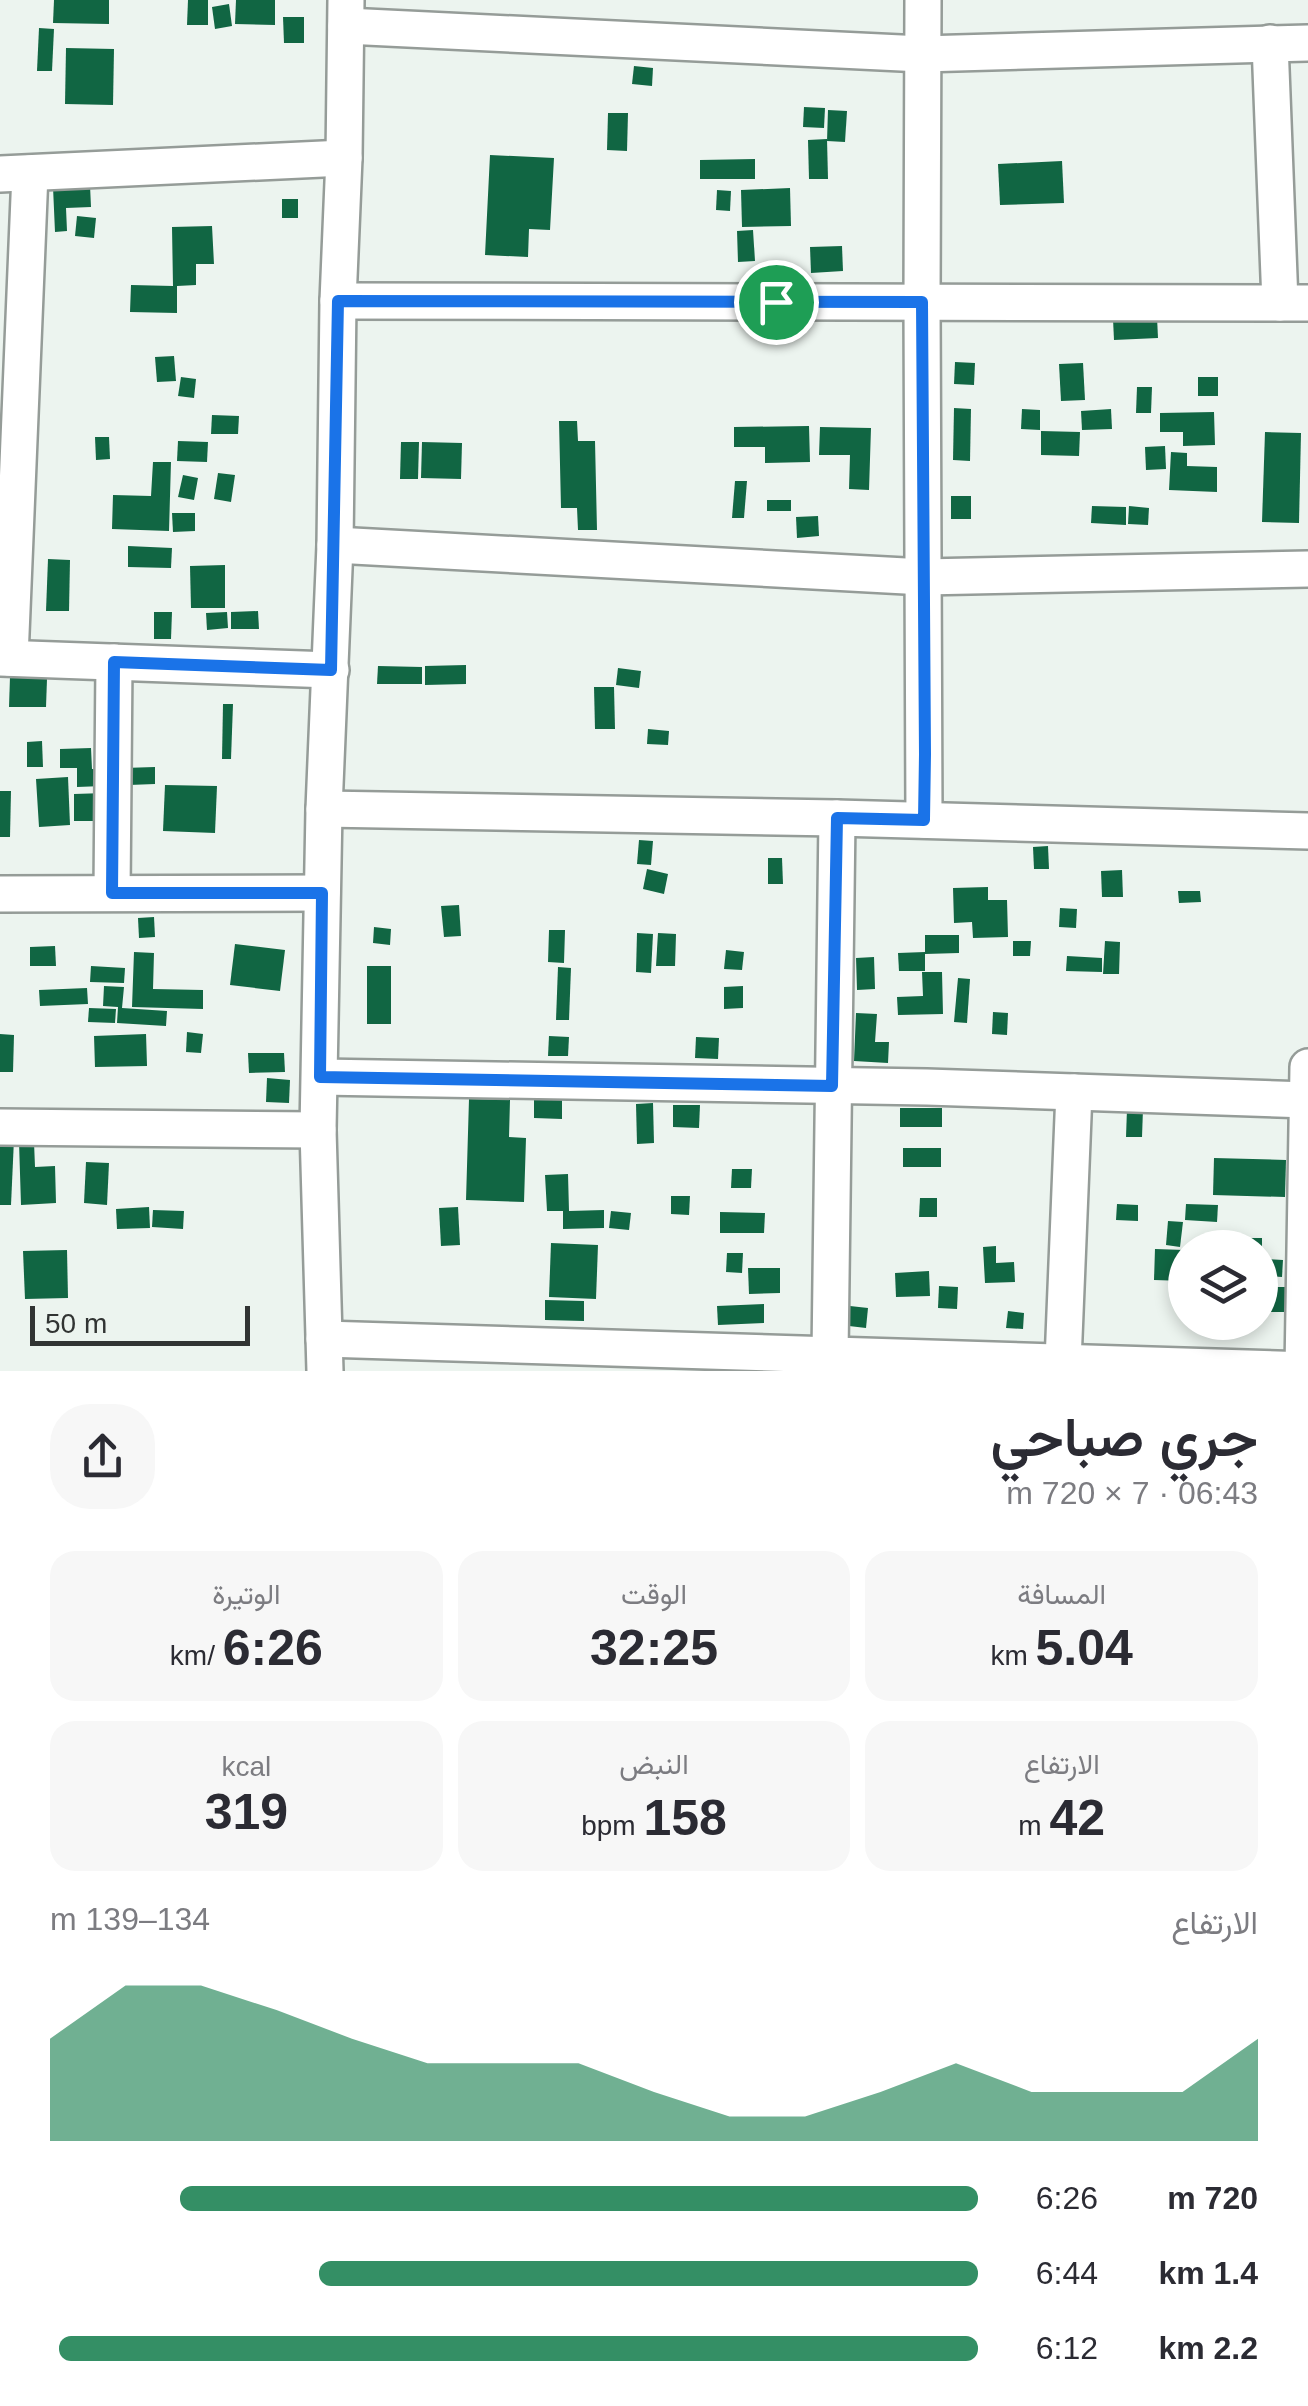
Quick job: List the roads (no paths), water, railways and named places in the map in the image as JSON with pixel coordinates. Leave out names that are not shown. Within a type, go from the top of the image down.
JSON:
[{"type":"street","points":[[923,0],[924,820]]},
{"type":"street","points":[[1308,43],[922,54],[346,13],[318,1130],[324,1355],[830,1355],[1306,1370],[1308,1066]]},
{"type":"street","points":[[338,301],[1294,303],[1270,43]]},
{"type":"street","points":[[331,670],[5,658],[15,173],[344,158]]},
{"type":"street","points":[[334,545],[924,577],[1308,569]]},
{"type":"street","points":[[112,893],[114,662]]},
{"type":"street","points":[[324,809],[1308,830]]},
{"type":"street","points":[[830,1355],[837,818]]},
{"type":"street","points":[[0,894],[322,893]]},
{"type":"street","points":[[320,1077],[1308,1100]]},
{"type":"street","points":[[1063,1362],[1074,1092]]},
{"type":"street","points":[[0,1127],[318,1130]]}]
